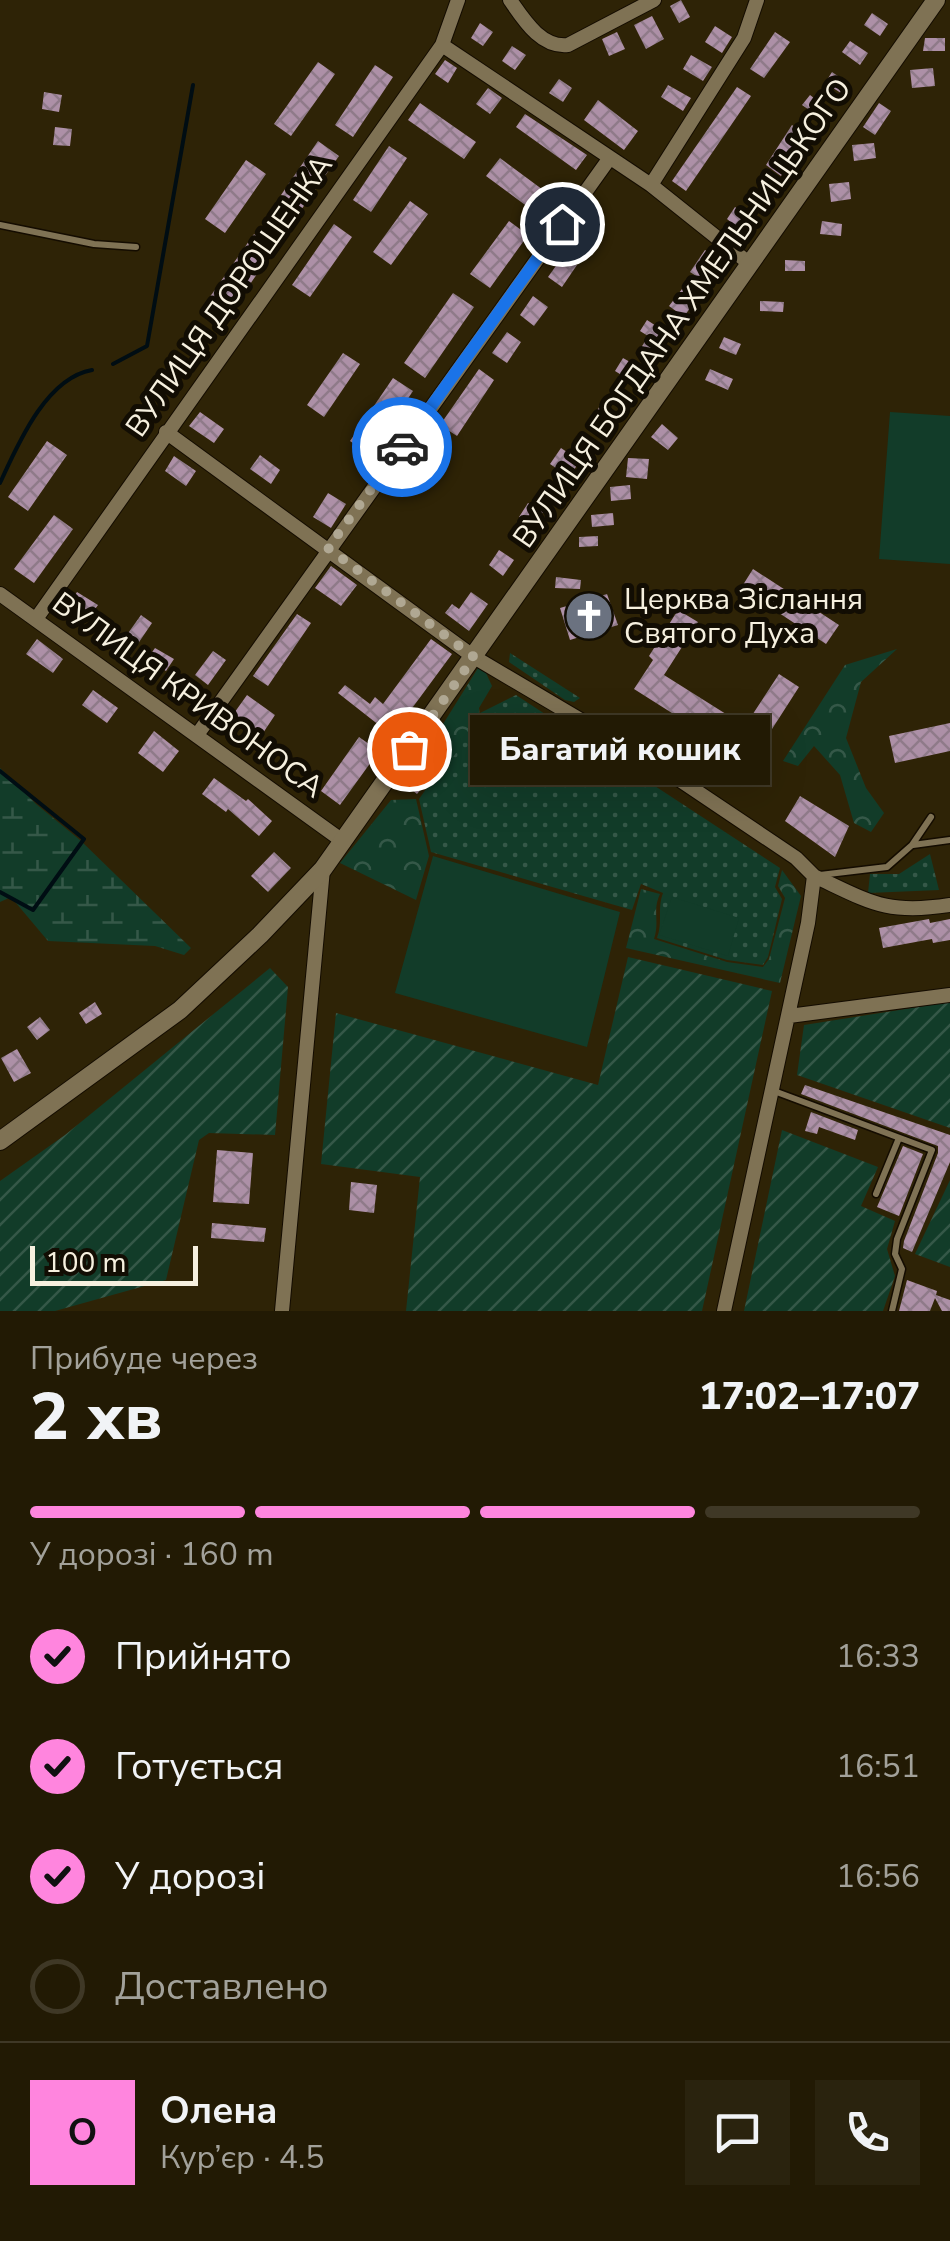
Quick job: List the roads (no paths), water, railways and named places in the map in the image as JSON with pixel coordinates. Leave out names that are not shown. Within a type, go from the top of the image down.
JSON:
[{"type":"street","name":"ВУЛИЦЯ ДОРОШЕНКА","points":[[36,620],[442,45],[458,0]]},
{"type":"street","points":[[510,0],[534,31],[558,46],[654,0]]},
{"type":"street","points":[[651,185],[744,38],[756,0]]},
{"type":"street","name":"ВУЛИЦЯ БОГДАНА ХМЕЛЬНИЦЬКОГО","points":[[0,1141],[180,1010],[260,935],[322,869],[936,0]]},
{"type":"street","points":[[442,45],[651,185],[750,264]]},
{"type":"street","points":[[197,735],[610,159]]},
{"type":"street","points":[[166,432],[474,657],[662,768],[796,858],[814,876],[864,900],[897,910],[950,905]]},
{"type":"street","name":"ВУЛИЦЯ КРИВОНОСА","points":[[0,594],[344,842]]},
{"type":"street","points":[[282,1311],[322,869]]},
{"type":"street","points":[[724,1311],[789,1016],[814,876]]},
{"type":"street","points":[[789,1016],[950,995]]},
{"type":"lane","points":[[0,225],[94,244],[136,247]]},
{"type":"lane","points":[[814,876],[887,867],[912,845],[931,817]]},
{"type":"lane","points":[[912,845],[950,840]]},
{"type":"lane","points":[[772,1090],[932,1150],[897,1239],[895,1254],[902,1269],[892,1311]]},
{"type":"lane","points":[[876,1194],[899,1138]]},
{"type":"waterway","points":[[113,364],[147,346],[193,85]]},
{"type":"waterway","points":[[0,483],[25,432],[47,399],[76,376],[92,370]]},
{"type":"waterway","points":[[0,771],[84,839],[33,910],[0,892]]},
{"type":"place","name":"Церква Зіслання Святого Духа","points":[[589,616]]},
{"type":"place","name":"Багатий кошик","points":[[409,749]]}]
